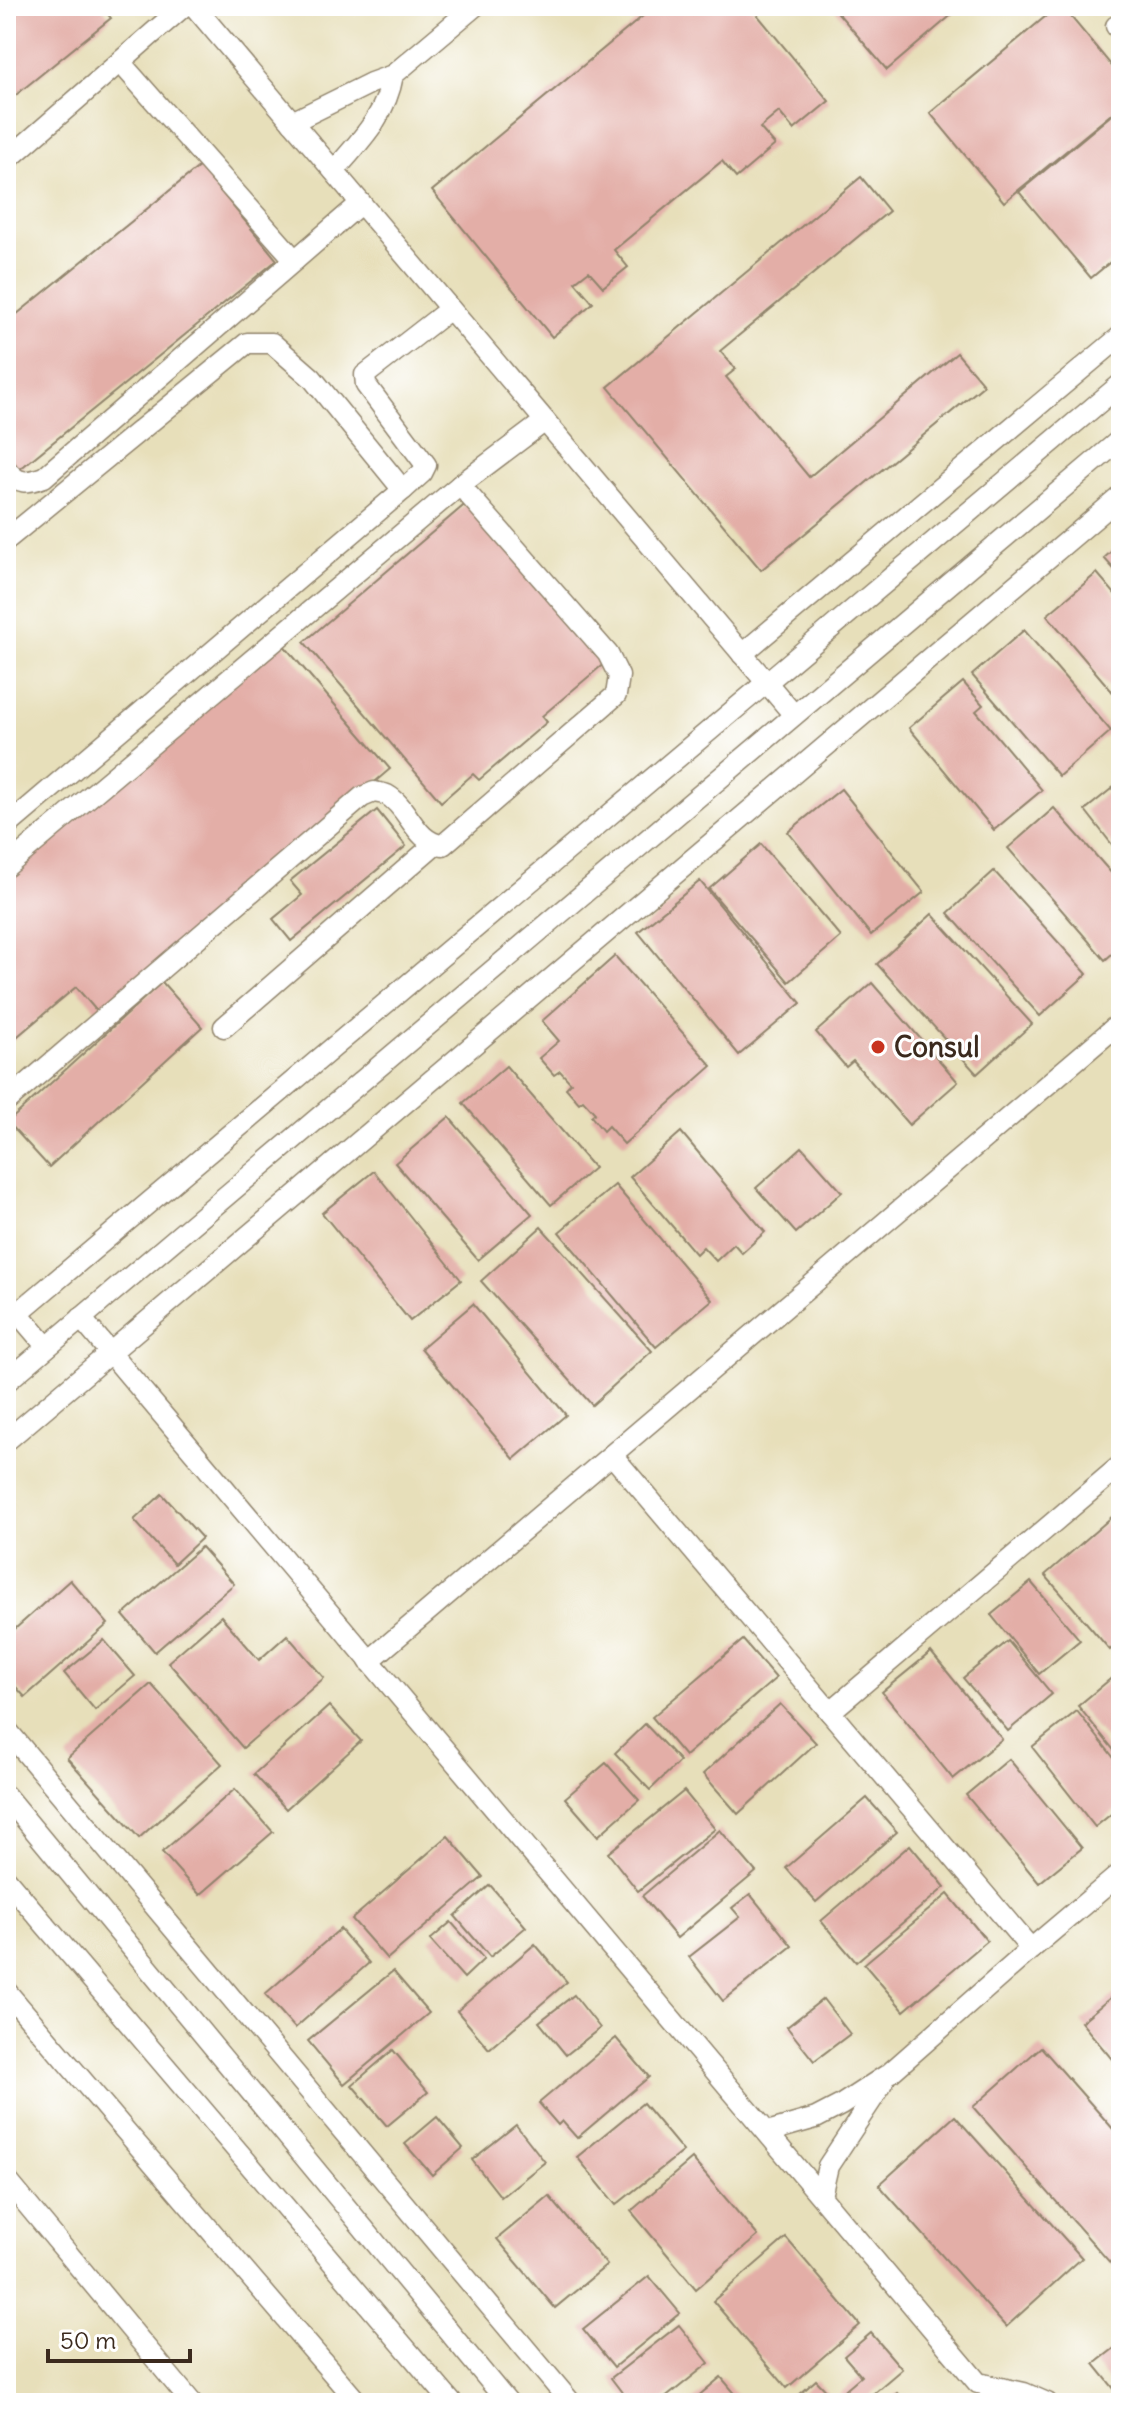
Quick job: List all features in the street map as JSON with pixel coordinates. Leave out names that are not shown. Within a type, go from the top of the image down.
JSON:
[{"type":"street","points":[[6,161],[184,6]]},
{"type":"street","points":[[194,6],[794,715]]},
{"type":"street","points":[[292,122],[393,75],[475,6]]},
{"type":"street","points":[[120,62],[295,260]]},
{"type":"street","points":[[334,171],[371,128],[390,96],[393,75]]},
{"type":"street","points":[[6,469],[13,478],[27,483],[44,477],[361,203]]},
{"type":"street","points":[[6,827],[422,473],[426,465],[366,385],[365,375],[450,309]]},
{"type":"street","points":[[742,654],[1121,336]]},
{"type":"street","points":[[6,540],[247,343],[272,343],[312,378],[403,490]]},
{"type":"street","points":[[47,1347],[12,1318],[1121,384]]},
{"type":"street","points":[[6,867],[460,485],[545,421]]},
{"type":"street","points":[[6,1382],[1121,439]]},
{"type":"street","points":[[6,1102],[362,797],[374,792],[388,796],[426,840],[443,845],[616,695],[619,676],[608,654],[460,485]]},
{"type":"street","points":[[6,1441],[1121,496]]},
{"type":"street","points":[[224,1027],[435,844]]},
{"type":"street","points":[[369,1661],[1121,1022]]},
{"type":"street","points":[[81,1318],[978,2383],[1024,2393],[1047,2403]]},
{"type":"street","points":[[612,1455],[1031,1949]]},
{"type":"street","points":[[830,1712],[1121,1465]]},
{"type":"street","points":[[6,1729],[571,2403]]},
{"type":"street","points":[[6,1796],[508,2403]]},
{"type":"street","points":[[767,2132],[816,2118],[890,2073],[1121,1873]]},
{"type":"street","points":[[6,1879],[452,2403]]},
{"type":"street","points":[[6,1991],[358,2403]]},
{"type":"street","points":[[821,2196],[828,2166],[890,2073]]},
{"type":"street","points":[[6,2179],[192,2403]]},
{"type":"building","points":[[6,6],[101,6],[111,18],[6,103]]},
{"type":"building","points":[[655,6],[750,6],[829,101],[794,130],[779,112],[760,128],[775,145],[736,178],[722,161],[614,250],[628,267],[603,287],[589,271],[575,282],[593,303],[552,337],[432,191]]},
{"type":"building","points":[[832,6],[962,6],[887,70]]},
{"type":"building","points":[[1058,6],[1062,6],[1121,77],[1121,106],[1004,202],[930,113]]},
{"type":"building","points":[[1121,107],[1121,253],[1091,278],[1019,192]]},
{"type":"building","points":[[200,166],[277,260],[15,473],[6,462],[6,323]]},
{"type":"building","points":[[861,177],[889,211],[720,351],[736,369],[726,377],[809,477],[957,353],[984,385],[761,570],[608,387]]},
{"type":"building","points":[[469,501],[606,662],[542,716],[547,722],[479,780],[473,774],[441,802],[304,642]]},
{"type":"building","points":[[1121,543],[1121,577],[1104,558]]},
{"type":"building","points":[[1097,573],[1121,601],[1121,702],[1047,615]]},
{"type":"building","points":[[1024,630],[1111,731],[1059,776],[972,675]]},
{"type":"building","points":[[281,642],[390,769],[101,1016],[76,987],[6,1046],[6,877]]},
{"type":"building","points":[[963,682],[983,705],[976,711],[1042,790],[994,830],[909,728]]},
{"type":"building","points":[[1121,781],[1121,856],[1085,810]]},
{"type":"building","points":[[841,789],[924,892],[871,935],[788,832]]},
{"type":"building","points":[[1054,808],[1121,884],[1121,946],[1105,960],[1008,848]]},
{"type":"building","points":[[377,810],[406,846],[291,941],[273,919],[302,895],[290,881]]},
{"type":"building","points":[[761,844],[841,937],[789,982],[709,889]]},
{"type":"building","points":[[994,871],[1087,974],[1040,1016],[948,913]]},
{"type":"building","points":[[700,881],[801,1003],[739,1055],[638,932]]},
{"type":"building","points":[[932,914],[1032,1024],[977,1074],[877,964]]},
{"type":"building","points":[[615,956],[712,1066],[624,1144],[608,1126],[603,1131],[591,1116],[595,1113],[583,1100],[579,1103],[566,1088],[571,1083],[560,1071],[554,1075],[539,1058],[559,1041],[542,1021]]},
{"type":"building","points":[[162,982],[202,1027],[49,1167],[8,1122]]},
{"type":"building","name":"Consul","points":[[872,983],[958,1082],[909,1125],[853,1061],[846,1067],[816,1032]]},
{"type":"building","points":[[506,1066],[594,1168],[551,1205],[463,1103]]},
{"type":"building","points":[[449,1117],[532,1214],[478,1260],[395,1163]]},
{"type":"building","points":[[681,1132],[765,1232],[742,1253],[734,1244],[716,1261],[703,1247],[696,1254],[630,1177]]},
{"type":"building","points":[[802,1147],[842,1192],[796,1233],[756,1188]]},
{"type":"building","points":[[374,1171],[461,1280],[410,1321],[322,1213]]},
{"type":"building","points":[[615,1185],[712,1300],[656,1347],[559,1232]]},
{"type":"building","points":[[541,1227],[652,1351],[592,1405],[481,1281]]},
{"type":"building","points":[[473,1304],[566,1415],[514,1459],[421,1348]]},
{"type":"building","points":[[162,1494],[202,1538],[174,1564],[134,1520]]},
{"type":"building","points":[[1121,1509],[1121,1640],[1110,1650],[1045,1575]]},
{"type":"building","points":[[201,1547],[234,1584],[155,1652],[123,1615]]},
{"type":"building","points":[[70,1580],[108,1624],[25,1697],[6,1676],[6,1637]]},
{"type":"building","points":[[1031,1582],[1080,1640],[1039,1674],[991,1615]]},
{"type":"building","points":[[221,1616],[259,1660],[287,1635],[324,1678],[243,1748],[168,1662]]},
{"type":"building","points":[[104,1640],[135,1676],[95,1710],[64,1673]]},
{"type":"building","points":[[743,1640],[776,1678],[685,1756],[652,1717]]},
{"type":"building","points":[[1008,1641],[1052,1694],[1008,1731],[963,1678]]},
{"type":"building","points":[[931,1652],[1002,1739],[953,1779],[882,1692]]},
{"type":"building","points":[[1114,1676],[1121,1684],[1121,1759],[1078,1706]]},
{"type":"building","points":[[151,1684],[222,1764],[139,1838],[67,1758]]},
{"type":"building","points":[[780,1704],[816,1743],[738,1814],[703,1774]]},
{"type":"building","points":[[329,1706],[361,1741],[286,1809],[254,1774]]},
{"type":"building","points":[[1077,1711],[1121,1767],[1121,1806],[1095,1827],[1032,1747]]},
{"type":"building","points":[[645,1724],[680,1761],[650,1790],[615,1753]]},
{"type":"building","points":[[1009,1759],[1082,1848],[1039,1883],[966,1795]]},
{"type":"building","points":[[606,1763],[639,1800],[598,1836],[565,1798]]},
{"type":"building","points":[[235,1789],[273,1832],[200,1895],[162,1852]]},
{"type":"building","points":[[684,1791],[715,1829],[638,1891],[608,1853]]},
{"type":"building","points":[[867,1798],[897,1832],[816,1902],[786,1868]]},
{"type":"building","points":[[720,1830],[756,1872],[677,1938],[642,1896]]},
{"type":"building","points":[[448,1836],[483,1877],[387,1959],[352,1919]]},
{"type":"building","points":[[910,1845],[945,1887],[856,1962],[821,1921]]},
{"type":"building","points":[[490,1885],[526,1927],[490,1957],[455,1916]]},
{"type":"building","points":[[750,1894],[792,1946],[723,2001],[689,1957],[740,1917],[732,1908]]},
{"type":"building","points":[[948,1894],[987,1941],[904,2011],[864,1964]]},
{"type":"building","points":[[451,1922],[484,1959],[464,1978],[430,1940]]},
{"type":"building","points":[[340,1929],[369,1963],[295,2028],[265,1994]]},
{"type":"building","points":[[535,1944],[567,1982],[489,2049],[457,2011]]},
{"type":"building","points":[[393,1971],[429,2013],[344,2084],[308,2041]]},
{"type":"building","points":[[1121,1989],[1121,2070],[1081,2022]]},
{"type":"building","points":[[574,1995],[600,2028],[566,2055],[539,2022]]},
{"type":"building","points":[[823,1999],[850,2034],[814,2061],[787,2027]]},
{"type":"building","points":[[616,2038],[649,2077],[577,2138],[562,2121],[558,2125],[539,2103]]},
{"type":"building","points":[[1041,2047],[1121,2138],[1121,2258],[1112,2265],[973,2107]]},
{"type":"building","points":[[393,2050],[428,2092],[387,2126],[352,2085]]},
{"type":"building","points":[[643,2103],[683,2151],[616,2205],[577,2157]]},
{"type":"building","points":[[955,2116],[1082,2258],[1006,2327],[879,2185]]},
{"type":"building","points":[[437,2117],[463,2148],[432,2175],[405,2144]]},
{"type":"building","points":[[516,2125],[545,2162],[501,2197],[472,2160]]},
{"type":"building","points":[[692,2159],[758,2236],[696,2289],[631,2211]]},
{"type":"building","points":[[549,2196],[607,2265],[555,2308],[497,2239]]},
{"type":"building","points":[[786,2238],[860,2325],[787,2388],[713,2301]]},
{"type":"building","points":[[649,2276],[680,2313],[614,2367],[583,2329]]},
{"type":"building","points":[[679,2325],[709,2363],[659,2403],[630,2403],[611,2378]]},
{"type":"building","points":[[871,2333],[902,2369],[862,2403],[790,2403],[816,2380],[834,2399],[861,2376],[844,2356]]},
{"type":"building","points":[[1121,2343],[1121,2393],[1119,2395],[1094,2364]]},
{"type":"building","points":[[721,2377],[743,2403],[690,2403]]},
{"type":"building","points":[[897,2393],[906,2403],[885,2403]]},
{"type":"place","name":"Consul","points":[[878,1047]]}]
